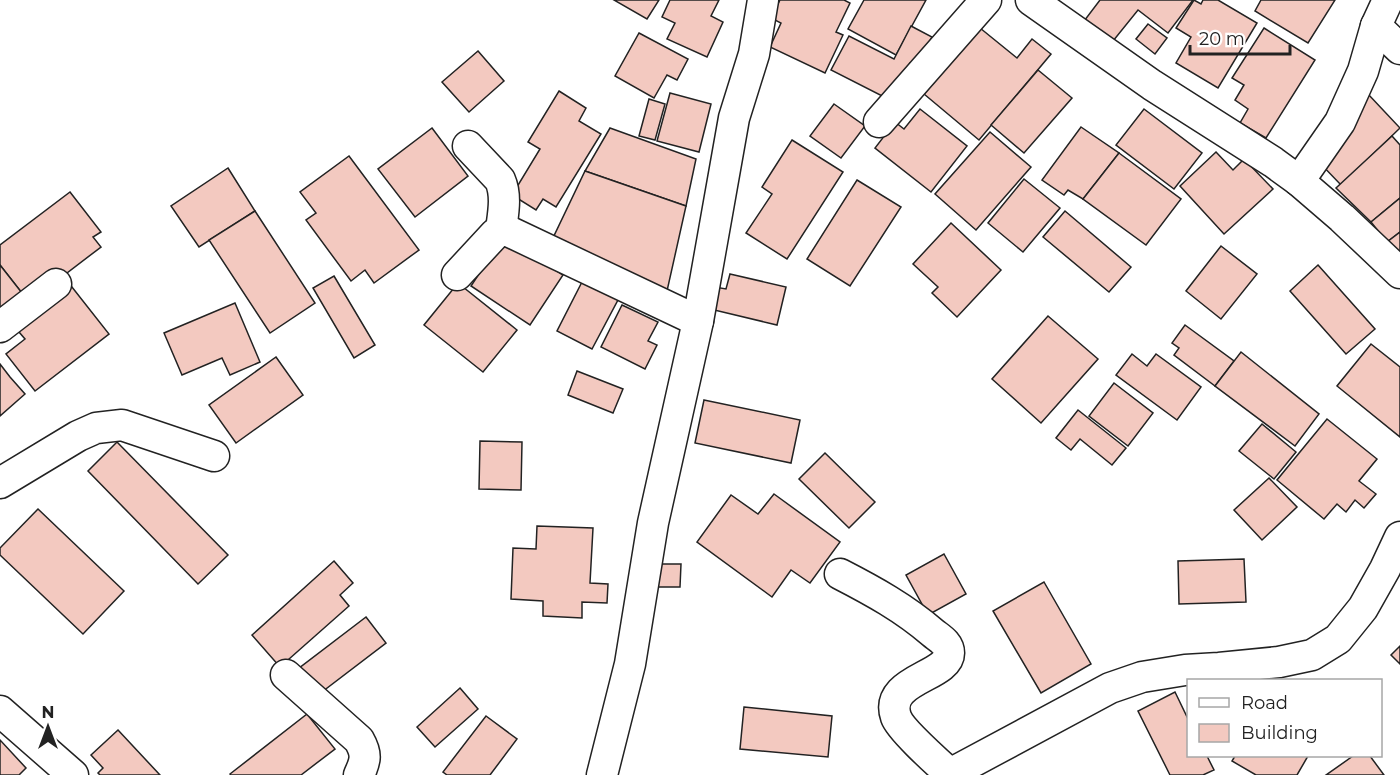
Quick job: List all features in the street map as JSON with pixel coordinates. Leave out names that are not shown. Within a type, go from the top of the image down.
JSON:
[{"type":"street","points":[[602,775],[630,664],[653,523],[698,321],[735,118],[754,54],[763,0]]},
{"type":"street","points":[[879,122],[986,0]]},
{"type":"street","points":[[1030,0],[1152,85],[1299,181],[1400,273]]},
{"type":"street","points":[[1299,181],[1340,122],[1363,71],[1382,13]]},
{"type":"street","points":[[1382,13],[1400,50]]},
{"type":"street","points":[[468,146],[502,185],[504,211],[501,230]]},
{"type":"street","points":[[457,275],[495,234],[501,230],[508,231],[698,321]]},
{"type":"street","points":[[0,327],[56,284]]},
{"type":"street","points":[[0,483],[78,436],[96,428],[122,425],[214,456]]},
{"type":"street","points":[[840,574],[874,591],[907,612],[947,645],[949,655],[945,664],[912,682],[899,694],[894,706],[896,719],[903,728],[948,774],[1110,688],[1142,677],[1185,670],[1279,662],[1312,655],[1338,639],[1363,608],[1400,537]]},
{"type":"street","points":[[286,675],[359,740],[364,749],[365,759],[359,775]]},
{"type":"street","points":[[0,711],[73,775]]},
{"type":"building","points":[[614,0],[659,0],[647,19]]},
{"type":"building","points":[[670,0],[719,0],[711,16],[723,22],[707,57],[667,39],[675,23],[662,17]]},
{"type":"building","points":[[780,0],[844,0],[850,3],[836,32],[843,35],[825,73],[770,47],[781,23],[771,18]]},
{"type":"building","points":[[864,0],[926,0],[896,55],[848,29]]},
{"type":"building","points":[[1100,0],[1193,0],[1168,33],[1138,10],[1109,46],[1081,25]]},
{"type":"building","points":[[1194,0],[1201,4],[1203,0],[1218,0],[1257,23],[1218,88],[1176,63],[1191,37],[1176,28]]},
{"type":"building","points":[[1261,0],[1335,0],[1308,43],[1255,11]]},
{"type":"building","points":[[1148,24],[1167,38],[1155,54],[1136,39]]},
{"type":"building","points":[[911,26],[932,37],[916,66],[910,63],[890,100],[831,70],[849,36],[894,59]]},
{"type":"building","points":[[980,28],[1017,58],[1032,39],[1051,54],[979,140],[924,94]]},
{"type":"building","points":[[1264,28],[1315,60],[1266,138],[1240,123],[1248,109],[1235,100],[1244,85],[1232,78]]},
{"type":"building","points":[[639,33],[688,59],[677,80],[667,75],[654,98],[615,76]]},
{"type":"building","points":[[478,51],[504,81],[469,112],[442,82]]},
{"type":"building","points":[[1038,70],[1072,98],[1024,153],[991,125]]},
{"type":"building","points":[[559,91],[586,108],[579,121],[601,134],[556,207],[543,199],[536,210],[512,195],[540,149],[528,142]]},
{"type":"building","points":[[670,93],[711,104],[699,152],[657,141]]},
{"type":"building","points":[[1368,94],[1400,128],[1341,185],[1317,160]]},
{"type":"building","points":[[649,99],[665,104],[655,140],[639,136]]},
{"type":"building","points":[[834,104],[865,126],[841,158],[810,136]]},
{"type":"building","points":[[920,109],[967,146],[931,192],[875,148],[895,122],[904,129]]},
{"type":"building","points":[[1144,109],[1202,153],[1174,189],[1116,145]]},
{"type":"building","points":[[1081,127],[1119,153],[1083,199],[1068,190],[1064,195],[1042,180]]},
{"type":"building","points":[[432,128],[468,176],[415,217],[378,169]]},
{"type":"building","points":[[610,128],[696,159],[686,206],[585,171]]},
{"type":"building","points":[[990,132],[1031,167],[976,230],[935,194]]},
{"type":"building","points":[[1392,136],[1400,145],[1400,198],[1371,222],[1336,188]]},
{"type":"building","points":[[792,140],[843,172],[787,259],[746,233],[772,194],[762,187]]},
{"type":"building","points":[[1216,152],[1233,170],[1244,159],[1273,189],[1224,234],[1180,186]]},
{"type":"building","points":[[1119,153],[1181,199],[1146,245],[1083,199]]},
{"type":"building","points":[[349,156],[419,250],[374,283],[365,270],[351,281],[306,220],[316,213],[300,192]]},
{"type":"building","points":[[228,168],[255,211],[199,247],[171,206]]},
{"type":"building","points":[[585,171],[686,206],[665,300],[552,240]]},
{"type":"building","points":[[1024,179],[1060,208],[1023,252],[988,223]]},
{"type":"building","points":[[857,180],[901,207],[850,286],[807,259]]},
{"type":"building","points":[[70,192],[101,232],[93,237],[101,247],[29,302],[0,265],[0,245]]},
{"type":"building","points":[[1400,198],[1400,232],[1387,242],[1371,222]]},
{"type":"building","points":[[255,211],[315,303],[270,333],[209,240]]},
{"type":"building","points":[[1065,211],[1131,267],[1109,292],[1043,237]]},
{"type":"building","points":[[951,223],[1001,270],[957,317],[932,293],[938,287],[913,264]]},
{"type":"building","points":[[1400,232],[1400,258],[1387,242]]},
{"type":"building","points":[[504,236],[563,275],[530,325],[471,286]]},
{"type":"building","points":[[1221,246],[1257,274],[1221,319],[1186,291]]},
{"type":"building","points":[[0,265],[22,293],[0,309]]},
{"type":"building","points":[[1318,265],[1375,329],[1346,354],[1290,291]]},
{"type":"building","points":[[730,274],[786,287],[777,325],[710,309],[715,287],[726,289]]},
{"type":"building","points":[[334,276],[375,345],[354,358],[313,288]]},
{"type":"building","points":[[583,280],[619,298],[592,349],[557,331]]},
{"type":"building","points":[[68,282],[109,334],[35,391],[6,354],[25,339],[13,325]]},
{"type":"building","points":[[458,283],[517,330],[483,372],[424,325]]},
{"type":"building","points":[[235,303],[260,362],[230,375],[222,358],[182,375],[164,333]]},
{"type":"building","points":[[622,305],[658,322],[648,341],[657,345],[645,369],[601,347]]},
{"type":"building","points":[[1048,316],[1098,359],[1041,423],[992,379]]},
{"type":"building","points":[[1185,325],[1234,361],[1215,386],[1174,355],[1179,348],[1172,343]]},
{"type":"building","points":[[1371,344],[1400,367],[1400,437],[1337,386]]},
{"type":"building","points":[[1241,352],[1319,414],[1295,446],[1215,386]]},
{"type":"building","points":[[1132,354],[1147,366],[1156,354],[1201,387],[1177,420],[1116,375]]},
{"type":"building","points":[[276,357],[303,395],[236,443],[209,405]]},
{"type":"building","points":[[0,364],[25,394],[0,416]]},
{"type":"building","points":[[577,371],[623,389],[613,413],[568,395]]},
{"type":"building","points":[[1114,383],[1153,413],[1128,446],[1089,416]]},
{"type":"building","points":[[704,400],[800,420],[791,463],[695,443]]},
{"type":"building","points":[[1078,410],[1126,448],[1112,465],[1080,439],[1071,450],[1056,438]]},
{"type":"building","points":[[1327,419],[1377,459],[1359,481],[1376,494],[1364,508],[1355,500],[1346,512],[1337,504],[1324,519],[1277,480]]},
{"type":"building","points":[[1262,424],[1296,452],[1274,479],[1239,451]]},
{"type":"building","points":[[480,441],[522,442],[521,490],[479,489]]},
{"type":"building","points":[[117,442],[228,555],[198,584],[88,471]]},
{"type":"building","points":[[825,453],[875,502],[849,528],[799,479]]},
{"type":"building","points":[[1269,478],[1297,507],[1262,540],[1234,510]]},
{"type":"building","points":[[774,494],[840,542],[810,583],[791,570],[772,597],[697,542],[731,495],[758,514]]},
{"type":"building","points":[[38,509],[124,591],[83,634],[0,555],[0,548]]},
{"type":"building","points":[[537,526],[593,528],[590,583],[608,584],[607,603],[582,602],[582,618],[543,616],[543,601],[511,599],[513,548],[536,549]]},
{"type":"building","points":[[944,554],[966,594],[928,615],[906,575]]},
{"type":"building","points":[[1244,559],[1246,602],[1179,604],[1178,561]]},
{"type":"building","points":[[334,561],[353,583],[340,595],[349,606],[280,667],[252,635]]},
{"type":"building","points":[[656,564],[681,564],[680,587],[656,587]]},
{"type":"building","points":[[1044,582],[1091,664],[1041,693],[993,611]]},
{"type":"building","points":[[366,617],[386,643],[314,698],[294,672]]},
{"type":"building","points":[[1400,646],[1400,664],[1391,655]]},
{"type":"building","points":[[460,688],[478,709],[435,747],[417,727]]},
{"type":"building","points":[[1175,692],[1187,717],[1187,757],[1208,757],[1214,770],[1203,775],[1170,775],[1138,711]]},
{"type":"building","points":[[744,707],[832,716],[828,757],[740,749]]},
{"type":"building","points":[[307,714],[335,749],[301,775],[230,774]]},
{"type":"building","points":[[486,716],[517,739],[490,775],[447,775],[443,772]]},
{"type":"building","points":[[118,730],[160,775],[100,775],[98,773],[103,768],[91,755]]},
{"type":"building","points":[[0,740],[26,768],[19,775],[0,775]]},
{"type":"building","points":[[1234,757],[1307,757],[1297,775],[1256,775],[1232,761]]},
{"type":"building","points":[[1352,757],[1371,757],[1384,775],[1326,775]]}]
